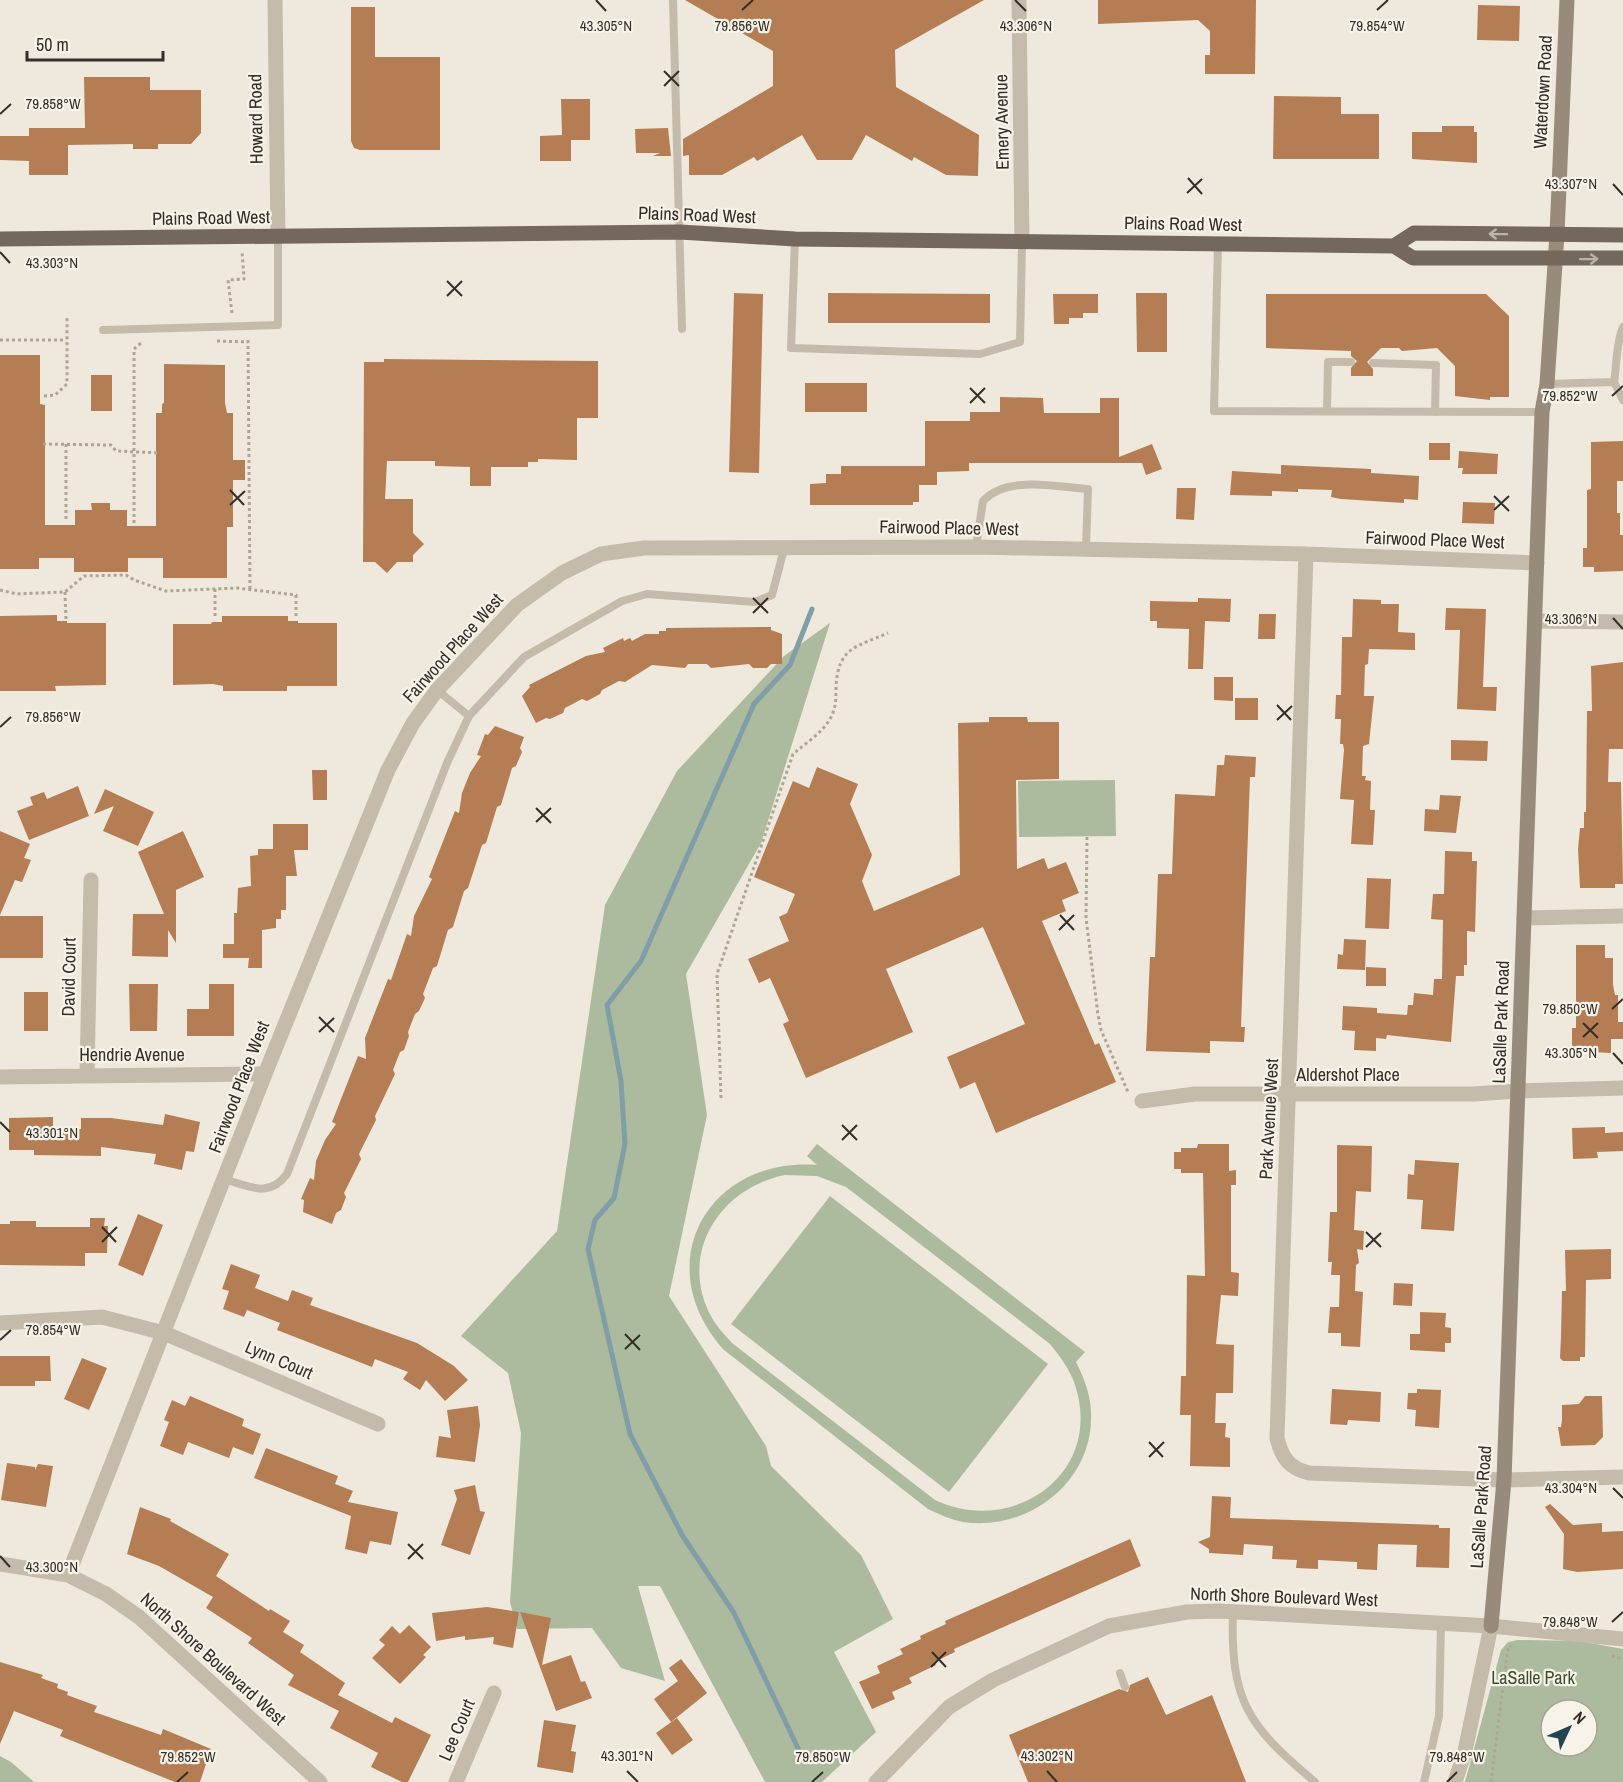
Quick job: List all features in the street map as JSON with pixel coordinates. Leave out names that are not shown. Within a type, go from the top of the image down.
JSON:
[{"type":"main road","name":"Waterdown Road","points":[[1554,259],[1567,0]]},
{"type":"main road","name":"Plains Road West","points":[[0,239],[680,232],[795,238],[1022,243],[1394,246],[1413,258],[1623,258]]},
{"type":"main road","name":"Plains Road West","points":[[1394,246],[1413,233],[1623,235]]},
{"type":"main road","name":"LaSalle Park Road","points":[[1491,1626],[1504,1480],[1542,412],[1547,384],[1554,259]]},
{"type":"street","name":"Howard Road","points":[[274,0],[278,237]]},
{"type":"street","name":"Emery Avenue","points":[[1019,0],[1022,243]]},
{"type":"street","name":"Fairwood Place West","points":[[68,1575],[223,1179],[388,770],[412,723],[437,690],[517,605],[562,573],[601,554],[644,548],[976,547],[1306,554],[1537,563]]},
{"type":"street","name":"Park Avenue West","points":[[1306,554],[1277,1438],[1281,1452],[1287,1463],[1310,1473],[1504,1480],[1623,1477]]},
{"type":"street","points":[[1535,621],[1623,622]]},
{"type":"street","name":"David Court","points":[[87,1075],[91,880]]},
{"type":"street","points":[[1524,918],[1623,916]]},
{"type":"street","name":"Hendrie Avenue","points":[[0,1077],[265,1074]]},
{"type":"street","name":"Aldershot Place","points":[[1137,1101],[1195,1094],[1474,1094],[1623,1088]]},
{"type":"street","name":"Lynn Court","points":[[0,1323],[102,1317],[164,1333],[378,1424]]},
{"type":"street","name":"North Shore Boulevard West","points":[[0,1564],[68,1575],[106,1594],[139,1617],[320,1782]]},
{"type":"street","name":"North Shore Boulevard West","points":[[876,1782],[911,1743],[949,1707],[993,1680],[1108,1626],[1187,1612],[1233,1612],[1491,1626],[1623,1639]]},
{"type":"street","name":"LaSalle Park Road","points":[[1455,1782],[1465,1751],[1491,1626]]},
{"type":"street","name":"Lee Court","points":[[456,1782],[494,1693]]},
{"type":"lane","points":[[673,0],[682,329]]},
{"type":"lane","points":[[103,330],[278,326],[278,237]]},
{"type":"lane","points":[[795,238],[791,348],[980,354],[1020,342],[1022,243]]},
{"type":"lane","points":[[1218,244],[1214,411],[1542,412]]},
{"type":"lane","points":[[1623,327],[1619,336],[1619,355],[1614,382],[1623,400]]},
{"type":"lane","points":[[1327,411],[1328,362],[1351,362]]},
{"type":"lane","points":[[1373,363],[1436,365],[1436,412]]},
{"type":"lane","points":[[1547,384],[1614,382]]},
{"type":"lane","points":[[976,547],[983,501],[998,489],[1011,486],[1088,489],[1086,549]]},
{"type":"lane","points":[[223,1179],[266,1190],[278,1185],[287,1174],[447,764],[469,716],[524,657],[622,601],[647,594],[755,602],[772,594],[784,549]]},
{"type":"lane","points":[[437,690],[469,716]]},
{"type":"lane","points":[[1233,1612],[1232,1644],[1241,1698],[1259,1729],[1315,1782]]},
{"type":"lane","points":[[1424,1782],[1439,1716],[1441,1623]]},
{"type":"lane","points":[[1120,1673],[1125,1687]]},
{"type":"path","points":[[233,327],[228,279],[244,279],[241,238]]},
{"type":"path","points":[[44,396],[55,395],[67,384],[67,317]]},
{"type":"path","points":[[248,326],[250,589]]},
{"type":"path","points":[[0,340],[66,340]]},
{"type":"path","points":[[134,523],[134,349],[146,340]]},
{"type":"path","points":[[214,341],[248,342]]},
{"type":"path","points":[[43,444],[111,445],[116,451],[160,453]]},
{"type":"path","points":[[66,444],[66,520]]},
{"type":"path","points":[[0,590],[17,594],[65,592],[84,576],[126,575],[166,591],[250,589],[296,595],[296,616]]},
{"type":"path","points":[[215,590],[215,615]]},
{"type":"path","points":[[65,592],[66,620]]},
{"type":"path","points":[[721,1098],[717,974],[793,754],[823,729],[831,718],[835,705],[837,671],[841,658],[848,650],[888,633]]},
{"type":"path","points":[[1088,837],[1086,918],[1098,1015],[1101,1030],[1137,1101]]},
{"type":"path","points":[[1491,1782],[1508,1647]]},
{"type":"green space","points":[[830,623],[761,843],[686,974],[707,1115],[669,1296],[766,1446],[771,1466],[861,1555],[893,1619],[834,1652],[876,1732],[822,1782],[765,1782],[660,1586],[638,1586],[665,1681],[621,1668],[592,1628],[517,1629],[510,1602],[521,1433],[508,1373],[461,1336],[557,1231],[605,905],[677,771],[784,656]]},
{"type":"green space","points":[[1115,780],[1116,836],[1019,837],[1018,781]]},
{"type":"green space","points":[[817,1144],[1085,1352],[1076,1362],[1084,1380],[1091,1411],[1089,1436],[1082,1459],[1070,1480],[1034,1510],[1011,1519],[988,1523],[954,1520],[928,1509],[724,1350],[702,1318],[691,1285],[691,1252],[700,1223],[719,1198],[745,1179],[778,1167],[817,1165],[807,1156]],"holes":[[[785,1175],[817,1176],[846,1187],[1050,1344],[1059,1356],[1076,1388],[1080,1426],[1074,1453],[1060,1475],[1041,1493],[1017,1505],[991,1510],[963,1509],[935,1500],[732,1343],[716,1325],[702,1294],[699,1271],[702,1248],[711,1228],[724,1209],[741,1194],[761,1182]]]},
{"type":"green space","points":[[830,1196],[1048,1364],[949,1492],[731,1324]]},
{"type":"green space","name":"LaSalle Park","points":[[1518,1640],[1579,1641],[1623,1649],[1623,1782],[1465,1782],[1501,1650],[1508,1642]]},
{"type":"green space","points":[[0,1756],[11,1762],[34,1782],[0,1782]]},
{"type":"building","points":[[685,0],[984,0],[895,50],[896,87],[979,135],[978,176],[946,175],[914,157],[912,161],[866,135],[852,160],[817,160],[802,135],[757,161],[754,157],[722,175],[689,175],[689,155],[683,156],[683,139],[773,86],[773,51]]},
{"type":"building","points":[[1098,0],[1256,0],[1255,74],[1205,74],[1205,55],[1210,55],[1210,31],[1198,20],[1098,24]]},
{"type":"building","points":[[1478,5],[1520,6],[1519,41],[1477,40]]},
{"type":"building","points":[[351,7],[375,7],[375,57],[440,57],[440,150],[360,150],[354,148],[351,141]]},
{"type":"building","points":[[84,77],[150,77],[150,90],[201,90],[201,133],[191,144],[158,144],[158,149],[133,149],[133,144],[68,145],[68,175],[29,175],[29,161],[0,160],[0,136],[29,136],[29,128],[85,128]]},
{"type":"building","points":[[1274,96],[1341,97],[1341,114],[1379,114],[1379,159],[1273,159]]},
{"type":"building","points":[[561,99],[590,99],[590,140],[571,140],[571,161],[540,161],[540,136],[562,135]]},
{"type":"building","points":[[1442,126],[1474,126],[1474,132],[1477,132],[1477,163],[1412,159],[1412,132],[1442,132]]},
{"type":"building","points":[[668,128],[671,156],[653,156],[660,153],[636,153],[635,129]]},
{"type":"building","points":[[734,293],[763,294],[759,473],[729,472]]},
{"type":"building","points":[[828,293],[990,294],[990,323],[828,323]]},
{"type":"building","points":[[1136,293],[1167,293],[1167,352],[1137,352]]},
{"type":"building","points":[[1053,294],[1098,294],[1098,313],[1083,313],[1083,318],[1069,318],[1069,324],[1054,324]]},
{"type":"building","points":[[1266,294],[1486,294],[1509,316],[1509,397],[1490,397],[1490,400],[1455,396],[1455,366],[1437,348],[1402,351],[1399,348],[1381,348],[1367,362],[1373,369],[1373,376],[1351,376],[1351,368],[1357,361],[1351,356],[1351,351],[1266,348]]},
{"type":"building","points":[[0,355],[40,355],[40,404],[45,405],[45,525],[75,525],[75,510],[92,510],[91,503],[110,503],[110,510],[127,510],[127,526],[156,526],[156,413],[162,413],[164,403],[164,364],[225,365],[225,403],[227,413],[233,413],[233,460],[245,460],[245,480],[233,480],[233,527],[227,527],[227,578],[163,578],[163,558],[128,558],[128,572],[74,572],[74,558],[39,558],[39,569],[0,569]]},
{"type":"building","points":[[384,359],[598,361],[598,418],[577,418],[577,460],[538,459],[538,462],[528,462],[528,467],[491,467],[491,486],[470,486],[470,467],[435,466],[435,461],[387,461],[385,499],[413,499],[413,533],[424,544],[413,555],[413,562],[397,562],[387,573],[375,562],[363,562],[364,362],[384,362]]},
{"type":"building","points":[[91,375],[112,375],[112,411],[91,411]]},
{"type":"building","points":[[805,383],[867,383],[867,412],[805,412]]},
{"type":"building","points":[[1000,397],[1043,398],[1044,413],[1100,413],[1100,398],[1119,398],[1119,457],[1152,444],[1162,469],[1146,475],[1142,463],[969,463],[969,471],[937,472],[937,485],[919,485],[919,502],[913,502],[913,505],[810,505],[810,484],[826,483],[826,474],[841,474],[841,466],[925,466],[925,421],[970,421],[970,412],[1000,412]]},
{"type":"building","points":[[1623,441],[1623,481],[1617,481],[1617,513],[1620,513],[1620,535],[1623,535],[1623,571],[1594,572],[1594,567],[1583,567],[1583,548],[1587,548],[1587,490],[1591,489],[1591,442]]},
{"type":"building","points":[[1429,443],[1450,443],[1450,460],[1429,460]]},
{"type":"building","points":[[1459,451],[1498,454],[1497,474],[1462,474],[1463,468],[1458,468]]},
{"type":"building","points":[[1281,465],[1371,469],[1371,473],[1419,476],[1418,500],[1404,499],[1404,503],[1341,499],[1331,497],[1332,490],[1298,489],[1298,492],[1272,491],[1272,496],[1230,495],[1232,471],[1281,474]]},
{"type":"building","points":[[1177,488],[1196,488],[1194,520],[1176,519]]},
{"type":"building","points":[[1463,502],[1495,503],[1494,524],[1462,523]]},
{"type":"building","points":[[1198,598],[1231,599],[1230,622],[1205,621],[1203,669],[1188,669],[1189,629],[1157,628],[1157,621],[1150,621],[1150,601],[1198,602]]},
{"type":"building","points":[[1353,599],[1381,600],[1381,604],[1399,604],[1398,632],[1415,633],[1415,650],[1369,649],[1368,664],[1365,665],[1364,696],[1374,696],[1369,744],[1363,746],[1362,776],[1366,776],[1365,780],[1371,781],[1370,810],[1375,810],[1373,845],[1351,844],[1354,800],[1340,799],[1344,750],[1343,744],[1340,744],[1341,719],[1335,719],[1336,695],[1341,695],[1342,637],[1352,637]]},
{"type":"building","points":[[1446,608],[1486,609],[1483,687],[1497,687],[1496,711],[1457,709],[1460,630],[1445,630]]},
{"type":"building","points":[[1259,614],[1276,614],[1275,639],[1258,639]]},
{"type":"building","points":[[57,615],[57,621],[67,621],[67,623],[106,623],[106,685],[55,686],[56,691],[0,691],[0,616]]},
{"type":"building","points":[[222,616],[288,616],[288,621],[298,621],[298,623],[337,623],[337,686],[287,686],[287,691],[223,691],[223,686],[213,684],[173,685],[173,624],[211,624],[222,622]]},
{"type":"building","points":[[771,627],[771,630],[782,634],[782,664],[771,664],[767,668],[753,668],[749,664],[711,668],[707,664],[688,664],[685,668],[652,665],[625,682],[619,681],[602,690],[600,694],[587,701],[582,699],[565,708],[563,713],[536,723],[522,696],[530,687],[529,685],[586,656],[605,652],[603,648],[623,638],[624,641],[630,638],[632,641],[645,634],[659,634],[659,631],[666,631],[666,628]]},
{"type":"building","points":[[1623,662],[1623,749],[1609,749],[1608,782],[1621,782],[1623,884],[1615,884],[1615,888],[1580,888],[1578,849],[1580,828],[1584,828],[1584,812],[1586,812],[1587,711],[1592,711],[1591,666]]},
{"type":"building","points":[[1214,677],[1233,677],[1233,701],[1214,700]]},
{"type":"building","points":[[1235,698],[1258,698],[1258,720],[1235,720]]},
{"type":"building","points":[[989,717],[1027,717],[1028,722],[1059,722],[1059,779],[1016,780],[1017,869],[1044,858],[1048,869],[1066,862],[1079,893],[1062,900],[1066,911],[1042,921],[1095,1045],[1099,1043],[1116,1082],[996,1133],[975,1082],[960,1089],[947,1057],[1025,1024],[983,927],[886,969],[913,1032],[806,1078],[783,1024],[789,1021],[770,978],[759,983],[748,959],[789,941],[779,917],[787,913],[795,894],[754,877],[793,781],[809,788],[817,767],[858,784],[850,804],[872,855],[862,881],[874,911],[960,875],[958,723],[989,722]]},
{"type":"building","points":[[495,726],[524,737],[520,748],[522,752],[516,766],[512,768],[501,805],[497,807],[486,843],[482,845],[453,927],[448,930],[437,966],[433,968],[423,994],[425,998],[419,1011],[415,1014],[404,1050],[400,1052],[393,1070],[395,1074],[359,1154],[361,1159],[344,1193],[346,1197],[341,1210],[336,1213],[332,1224],[303,1212],[304,1200],[301,1199],[310,1178],[314,1180],[316,1161],[325,1140],[336,1124],[332,1122],[358,1056],[366,1059],[365,1038],[388,979],[391,980],[407,934],[411,936],[414,916],[432,879],[429,877],[455,811],[459,813],[462,793],[470,773],[481,756],[477,755],[485,734],[488,735]]},
{"type":"building","points":[[1451,740],[1488,741],[1487,761],[1451,760]]},
{"type":"building","points":[[1225,755],[1256,757],[1255,777],[1250,777],[1241,1027],[1245,1027],[1244,1042],[1210,1041],[1210,1053],[1146,1051],[1150,957],[1155,957],[1158,874],[1172,874],[1175,794],[1215,796],[1217,765],[1224,765]]},
{"type":"building","points":[[312,770],[327,770],[327,800],[313,800]]},
{"type":"building","points":[[78,786],[89,816],[29,840],[17,811],[33,805],[30,797],[44,792],[47,799]]},
{"type":"building","points":[[105,789],[154,812],[138,846],[103,831],[114,806],[94,814]]},
{"type":"building","points":[[1440,795],[1461,796],[1456,833],[1424,831],[1425,809],[1439,810]]},
{"type":"building","points":[[273,824],[308,824],[308,850],[294,850],[297,876],[286,876],[286,910],[281,910],[281,919],[276,919],[276,928],[262,930],[262,968],[248,968],[249,958],[223,958],[223,944],[234,944],[234,913],[237,913],[238,888],[251,886],[250,856],[258,855],[258,849],[273,849]]},
{"type":"building","points":[[0,831],[30,844],[24,858],[31,860],[22,882],[15,880],[0,915]]},
{"type":"building","points":[[183,831],[204,877],[176,890],[176,943],[168,930],[168,957],[132,956],[133,914],[164,914],[138,852]]},
{"type":"building","points":[[1445,851],[1472,852],[1472,861],[1477,861],[1475,932],[1467,931],[1467,965],[1464,965],[1464,976],[1456,976],[1451,1042],[1387,1035],[1386,1039],[1376,1038],[1376,1051],[1354,1050],[1355,1031],[1342,1030],[1343,1006],[1377,1008],[1377,1013],[1407,1015],[1408,1005],[1413,1005],[1414,993],[1433,995],[1434,979],[1442,979],[1443,920],[1431,919],[1433,894],[1444,894]]},
{"type":"building","points":[[1367,878],[1391,879],[1389,929],[1365,928]]},
{"type":"building","points":[[0,916],[43,916],[43,958],[0,958]]},
{"type":"building","points":[[1344,939],[1366,940],[1365,970],[1337,969],[1338,954],[1343,955]]},
{"type":"building","points":[[1576,945],[1605,945],[1605,958],[1613,958],[1613,985],[1615,995],[1618,995],[1618,1022],[1623,1022],[1623,1039],[1611,1039],[1611,1053],[1572,1051],[1572,1028],[1576,1028]]},
{"type":"building","points":[[1366,967],[1386,968],[1386,986],[1366,986]]},
{"type":"building","points":[[129,984],[158,984],[157,1031],[130,1031]]},
{"type":"building","points":[[209,984],[234,984],[234,1036],[187,1036],[187,1009],[209,1009]]},
{"type":"building","points":[[24,992],[48,992],[48,1031],[24,1031]]},
{"type":"building","points":[[165,1114],[200,1122],[194,1152],[186,1151],[182,1170],[154,1164],[156,1154],[101,1147],[101,1156],[34,1155],[34,1150],[9,1150],[9,1118],[53,1117],[53,1129],[81,1129],[81,1118],[111,1118],[163,1125]]},
{"type":"building","points":[[1605,1127],[1605,1133],[1623,1132],[1623,1151],[1597,1152],[1598,1158],[1573,1159],[1572,1128]]},
{"type":"building","points":[[1198,1144],[1229,1144],[1229,1171],[1236,1170],[1236,1185],[1231,1185],[1231,1272],[1239,1273],[1238,1296],[1221,1295],[1216,1344],[1234,1345],[1233,1393],[1216,1393],[1215,1423],[1226,1423],[1225,1437],[1230,1438],[1230,1467],[1190,1466],[1191,1415],[1180,1415],[1181,1376],[1186,1376],[1187,1275],[1205,1276],[1203,1173],[1181,1173],[1181,1169],[1174,1169],[1174,1152],[1181,1152],[1181,1148],[1197,1148]]},
{"type":"building","points":[[1337,1145],[1372,1146],[1371,1192],[1356,1191],[1354,1230],[1364,1231],[1363,1250],[1357,1249],[1359,1263],[1356,1265],[1355,1291],[1363,1292],[1360,1347],[1341,1346],[1341,1333],[1328,1333],[1330,1307],[1339,1307],[1340,1275],[1331,1275],[1332,1262],[1328,1262],[1330,1212],[1337,1212]]},
{"type":"building","points":[[1415,1160],[1459,1163],[1454,1231],[1421,1229],[1423,1200],[1407,1199],[1408,1174],[1414,1175]]},
{"type":"building","points":[[138,1214],[163,1225],[143,1276],[118,1265]]},
{"type":"building","points":[[90,1218],[105,1218],[104,1226],[108,1226],[107,1253],[85,1253],[85,1266],[0,1265],[0,1224],[10,1224],[10,1221],[36,1221],[36,1227],[90,1227]]},
{"type":"building","points":[[1611,1249],[1611,1279],[1586,1280],[1585,1357],[1580,1357],[1580,1361],[1563,1361],[1560,1358],[1562,1291],[1566,1291],[1565,1250]]},
{"type":"building","points":[[231,1264],[260,1275],[255,1288],[288,1301],[292,1290],[313,1298],[310,1305],[417,1343],[454,1366],[468,1380],[445,1401],[426,1380],[420,1390],[403,1379],[408,1372],[375,1359],[372,1367],[277,1330],[280,1323],[247,1310],[244,1317],[223,1309],[229,1291],[222,1289]]},
{"type":"building","points":[[1394,1283],[1413,1284],[1412,1306],[1393,1305]]},
{"type":"building","points":[[1420,1312],[1446,1313],[1445,1327],[1451,1328],[1451,1343],[1445,1343],[1445,1352],[1410,1350],[1410,1334],[1420,1334]]},
{"type":"building","points":[[0,1356],[50,1356],[51,1381],[35,1381],[35,1386],[0,1386]]},
{"type":"building","points":[[82,1358],[107,1368],[89,1410],[64,1399]]},
{"type":"building","points":[[1332,1389],[1381,1392],[1380,1422],[1348,1420],[1347,1425],[1330,1424]]},
{"type":"building","points":[[1417,1389],[1441,1390],[1439,1428],[1415,1426],[1416,1410],[1407,1409],[1408,1393],[1417,1393]]},
{"type":"building","points":[[190,1396],[244,1419],[242,1426],[261,1434],[253,1455],[233,1447],[229,1458],[188,1442],[183,1455],[160,1446],[169,1422],[164,1420],[172,1400],[185,1406]]},
{"type":"building","points":[[1585,1396],[1602,1396],[1603,1437],[1595,1445],[1561,1446],[1558,1427],[1561,1427],[1562,1405],[1579,1404]]},
{"type":"building","points":[[478,1406],[480,1425],[475,1462],[436,1457],[439,1436],[451,1438],[447,1410]]},
{"type":"building","points":[[266,1448],[338,1476],[335,1484],[353,1491],[348,1502],[398,1512],[391,1545],[370,1541],[367,1554],[345,1549],[351,1516],[254,1478]]},
{"type":"building","points":[[7,1463],[35,1467],[35,1470],[38,1464],[53,1466],[46,1507],[1,1500]]},
{"type":"building","points":[[475,1485],[480,1511],[485,1512],[470,1555],[441,1545],[457,1499],[454,1490]]},
{"type":"building","points":[[1212,1496],[1231,1497],[1230,1518],[1439,1525],[1439,1528],[1450,1528],[1449,1568],[1416,1567],[1417,1545],[1378,1544],[1377,1570],[1357,1569],[1357,1562],[1318,1560],[1318,1569],[1296,1568],[1297,1560],[1272,1559],[1273,1546],[1244,1544],[1243,1555],[1209,1553],[1209,1549],[1198,1542],[1210,1537]]},
{"type":"building","points":[[1550,1504],[1573,1525],[1602,1523],[1602,1532],[1623,1531],[1623,1569],[1577,1572],[1563,1569],[1564,1534],[1545,1507]]},
{"type":"building","points":[[140,1507],[171,1519],[170,1521],[229,1554],[216,1576],[269,1611],[270,1609],[290,1621],[283,1632],[304,1645],[300,1652],[345,1683],[338,1695],[392,1723],[395,1717],[431,1735],[408,1782],[402,1782],[371,1767],[378,1753],[330,1728],[339,1711],[288,1685],[294,1675],[248,1643],[252,1638],[206,1608],[213,1597],[159,1566],[127,1554]]},
{"type":"building","points":[[1130,1539],[1141,1566],[954,1649],[955,1652],[934,1662],[936,1665],[909,1678],[912,1683],[892,1692],[895,1699],[872,1709],[859,1682],[880,1673],[877,1666],[903,1654],[900,1649],[921,1639],[920,1636],[946,1624],[945,1621]]},
{"type":"building","points":[[487,1607],[519,1612],[513,1648],[493,1644],[494,1637],[465,1640],[465,1636],[436,1641],[432,1613]]},
{"type":"building","points":[[520,1612],[551,1618],[542,1665],[571,1655],[581,1682],[585,1681],[592,1698],[556,1711]]},
{"type":"building","points":[[409,1625],[431,1647],[423,1655],[426,1657],[400,1684],[372,1658],[385,1645],[379,1640],[392,1626],[400,1634]]},
{"type":"building","points":[[681,1659],[707,1693],[671,1722],[654,1699],[678,1681],[669,1668]]},
{"type":"building","points":[[0,1662],[43,1675],[41,1678],[58,1684],[57,1688],[68,1692],[67,1695],[97,1706],[94,1712],[161,1735],[163,1729],[211,1749],[200,1782],[175,1782],[60,1736],[63,1730],[14,1711],[0,1744]]},
{"type":"building","points":[[1148,1677],[1166,1715],[1212,1695],[1246,1782],[1028,1782],[1009,1735],[1119,1689],[1128,1692],[1130,1685]]},
{"type":"building","points":[[677,1718],[693,1740],[672,1755],[656,1733]]},
{"type":"building","points":[[544,1720],[576,1725],[571,1751],[576,1752],[573,1773],[537,1767]]},
{"type":"waterway","points":[[804,1761],[734,1613],[682,1535],[630,1434],[588,1249],[595,1220],[614,1198],[625,1144],[621,1081],[607,1005],[641,961],[754,704],[790,665],[812,609]]}]
